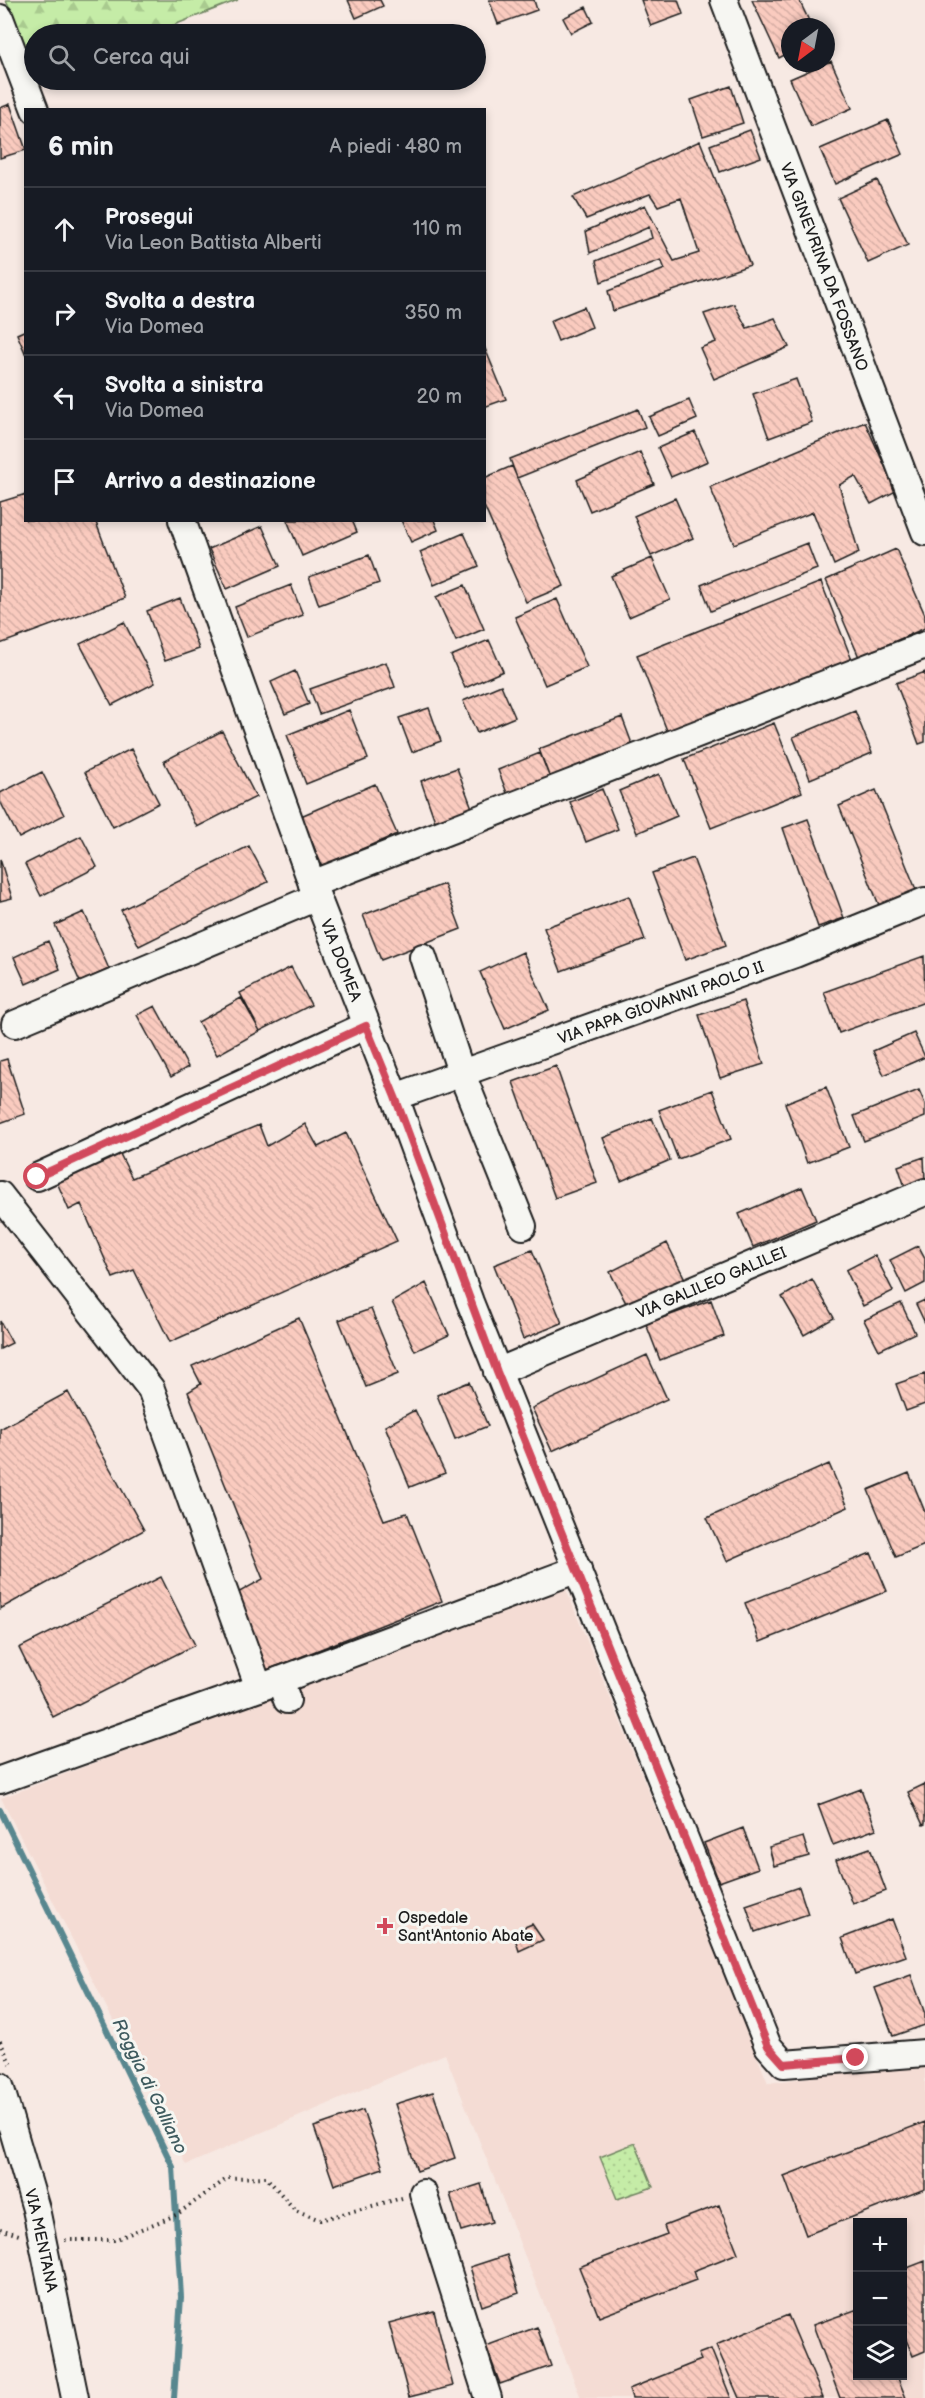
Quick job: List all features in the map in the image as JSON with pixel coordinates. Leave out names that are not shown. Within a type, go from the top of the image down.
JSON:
[{"type":"street","name":"VIA GINEVRINA DA FOSSANO","points":[[724,0],[925,532]]},
{"type":"street","points":[[0,18],[24,81]]},
{"type":"street","points":[[27,90],[34,108]]},
{"type":"street","name":"VIA DOMEA","points":[[187,522],[314,890],[395,1097],[497,1372],[768,2046],[784,2064],[925,2053]]},
{"type":"street","points":[[15,1024],[314,890],[925,645]]},
{"type":"street","name":"VIA PAPA GIOVANNI PAOLO II","points":[[395,1097],[795,954],[925,901]]},
{"type":"street","points":[[423,957],[461,1072],[523,1226]]},
{"type":"street","points":[[37,1177],[366,1026]]},
{"type":"street","name":"VIA GALILEO GALILEI","points":[[497,1372],[925,1192]]},
{"type":"street","points":[[0,1195],[151,1389],[275,1689]]},
{"type":"street","points":[[6,1778],[275,1689],[578,1569]]},
{"type":"street","name":"VIA MENTANA","points":[[0,2086],[36,2209],[75,2398]]},
{"type":"street","points":[[423,2193],[488,2398]]},
{"type":"path","points":[[0,2229],[42,2240],[114,2240],[176,2215],[228,2178],[266,2177],[295,2210],[320,2220],[423,2193]]},
{"type":"shaded area","name":"Ospedale Sant'Antonio Abate","points":[[565,1587],[768,2083],[925,2061],[925,2398],[581,2398],[445,2054],[186,2165],[1,1798]]},
{"type":"green space","points":[[6,0],[238,0],[177,24],[24,24],[24,42]]},
{"type":"green space","points":[[635,2143],[653,2187],[617,2199],[600,2157]]},
{"type":"building","points":[[348,0],[380,0],[383,6],[356,18]]},
{"type":"building","points":[[489,0],[534,0],[537,10],[498,24]]},
{"type":"building","points":[[641,0],[678,0],[683,14],[651,26]]},
{"type":"building","points":[[752,0],[799,0],[808,18],[781,18],[781,57],[779,58]]},
{"type":"building","points":[[586,7],[593,22],[571,33],[563,18]]},
{"type":"building","points":[[835,70],[852,108],[811,126],[790,79],[806,72],[835,72]]},
{"type":"building","points":[[731,86],[743,123],[703,136],[691,100]]},
{"type":"building","points":[[10,104],[24,144],[24,151],[0,158],[0,108]]},
{"type":"building","points":[[888,120],[903,154],[835,184],[820,149]]},
{"type":"building","points":[[750,130],[761,157],[720,172],[710,145]]},
{"type":"building","points":[[700,141],[750,265],[613,311],[608,291],[665,269],[661,260],[601,282],[596,261],[652,238],[649,227],[590,253],[586,231],[645,205],[674,261],[699,253],[681,198],[658,206],[650,194],[586,219],[573,197]]},
{"type":"building","points":[[877,180],[908,245],[868,263],[838,198]]},
{"type":"building","points":[[734,304],[747,328],[775,318],[789,347],[714,379],[700,348],[716,342],[704,314]]},
{"type":"building","points":[[584,307],[592,327],[558,341],[550,321]]},
{"type":"building","points":[[24,331],[24,350],[17,334]]},
{"type":"building","points":[[486,351],[506,399],[486,406]]},
{"type":"building","points":[[796,379],[812,422],[769,438],[753,394]]},
{"type":"building","points":[[689,400],[697,419],[658,436],[649,417]]},
{"type":"building","points":[[638,409],[645,427],[517,478],[510,459]]},
{"type":"building","points":[[865,422],[896,491],[871,504],[855,476],[839,485],[859,553],[834,565],[813,512],[734,544],[710,487]]},
{"type":"building","points":[[695,432],[708,461],[671,477],[658,448]]},
{"type":"building","points":[[640,452],[654,484],[590,511],[577,480]]},
{"type":"building","points":[[512,466],[564,586],[526,602],[486,511],[486,477]]},
{"type":"building","points":[[24,495],[24,522],[96,522],[125,598],[0,644],[0,502]]},
{"type":"building","points":[[675,498],[693,538],[651,556],[634,516]]},
{"type":"building","points":[[288,522],[353,522],[357,532],[302,556]]},
{"type":"building","points":[[402,522],[435,522],[438,530],[411,542]]},
{"type":"building","points":[[262,526],[280,566],[227,589],[209,549]]},
{"type":"building","points":[[464,533],[479,566],[434,585],[420,552]]},
{"type":"building","points":[[807,543],[817,569],[711,611],[701,585]]},
{"type":"building","points":[[896,549],[925,615],[925,628],[859,657],[826,580]]},
{"type":"building","points":[[369,555],[379,583],[319,605],[309,577]]},
{"type":"building","points":[[652,558],[670,599],[629,617],[611,576]]},
{"type":"building","points":[[821,582],[852,660],[668,733],[637,655]]},
{"type":"building","points":[[291,585],[303,615],[247,637],[235,607]]},
{"type":"building","points":[[465,585],[484,629],[456,641],[436,597]]},
{"type":"building","points":[[180,598],[199,649],[165,661],[147,611]]},
{"type":"building","points":[[557,599],[587,667],[545,685],[515,617]]},
{"type":"building","points":[[124,622],[155,683],[112,705],[80,644]]},
{"type":"building","points":[[489,640],[503,671],[465,688],[451,656]]},
{"type":"building","points":[[386,662],[395,687],[319,714],[310,689]]},
{"type":"building","points":[[295,671],[309,704],[285,714],[271,682]]},
{"type":"building","points":[[925,672],[925,742],[919,744],[896,683]]},
{"type":"building","points":[[501,685],[515,717],[477,733],[463,701]]},
{"type":"building","points":[[429,708],[441,741],[412,752],[399,718]]},
{"type":"building","points":[[349,710],[368,759],[306,784],[287,735]]},
{"type":"building","points":[[855,711],[872,753],[810,779],[793,737]]},
{"type":"building","points":[[622,717],[634,749],[551,781],[539,749]]},
{"type":"building","points":[[774,723],[802,792],[711,828],[684,759]]},
{"type":"building","points":[[222,731],[256,797],[197,827],[164,761]]},
{"type":"building","points":[[131,749],[159,803],[113,827],[85,772]]},
{"type":"building","points":[[540,753],[551,781],[509,798],[498,770]]},
{"type":"building","points":[[457,768],[472,808],[435,821],[421,781]]},
{"type":"building","points":[[42,772],[64,815],[19,838],[0,801],[0,793]]},
{"type":"building","points":[[659,774],[677,816],[637,833],[619,791]]},
{"type":"building","points":[[375,784],[397,834],[322,866],[301,816]]},
{"type":"building","points":[[602,789],[618,829],[586,842],[570,802]]},
{"type":"building","points":[[876,790],[917,892],[879,905],[839,806]]},
{"type":"building","points":[[808,819],[844,918],[818,927],[783,828]]},
{"type":"building","points":[[81,836],[97,867],[41,896],[25,864]]},
{"type":"building","points":[[249,846],[268,882],[139,946],[121,910]]},
{"type":"building","points":[[693,858],[726,945],[685,960],[652,873]]},
{"type":"building","points":[[0,859],[12,898],[0,901]]},
{"type":"building","points":[[444,884],[461,929],[381,960],[363,915]]},
{"type":"building","points":[[629,896],[645,940],[561,971],[544,928]]},
{"type":"building","points":[[84,912],[109,969],[80,982],[55,925]]},
{"type":"building","points":[[48,941],[60,969],[26,984],[14,957]]},
{"type":"building","points":[[523,952],[549,1010],[505,1029],[480,972]]},
{"type":"building","points":[[924,956],[925,1002],[839,1033],[824,992]]},
{"type":"building","points":[[291,967],[311,1005],[260,1031],[240,993]]},
{"type":"building","points":[[241,998],[260,1031],[217,1055],[198,1022]]},
{"type":"building","points":[[743,1001],[764,1064],[720,1078],[699,1015]]},
{"type":"building","points":[[155,1006],[188,1067],[171,1077],[137,1015]]},
{"type":"building","points":[[914,1033],[925,1057],[884,1075],[873,1051]]},
{"type":"building","points":[[7,1059],[25,1114],[0,1123],[0,1061]]},
{"type":"building","points":[[556,1066],[597,1183],[555,1198],[513,1082]]},
{"type":"building","points":[[826,1087],[849,1147],[807,1163],[785,1103]]},
{"type":"building","points":[[712,1090],[731,1139],[678,1159],[659,1110]]},
{"type":"building","points":[[919,1090],[925,1104],[925,1117],[864,1141],[854,1116]]},
{"type":"building","points":[[652,1118],[670,1160],[621,1181],[603,1138]]},
{"type":"building","points":[[305,1124],[318,1147],[346,1133],[397,1241],[170,1342],[134,1270],[113,1278],[81,1204],[69,1210],[56,1180],[120,1154],[132,1178],[259,1125],[267,1146]]},
{"type":"building","points":[[924,1157],[925,1180],[905,1187],[898,1166]]},
{"type":"building","points":[[802,1187],[816,1220],[753,1247],[739,1214]]},
{"type":"building","points":[[667,1243],[685,1279],[628,1307],[610,1272]]},
{"type":"building","points":[[918,1246],[925,1259],[925,1283],[906,1293],[890,1260]]},
{"type":"building","points":[[532,1250],[562,1323],[523,1339],[494,1265]]},
{"type":"building","points":[[875,1255],[893,1291],[863,1306],[846,1270]]},
{"type":"building","points":[[812,1279],[834,1318],[804,1335],[782,1297]]},
{"type":"building","points":[[426,1283],[449,1335],[415,1351],[392,1302]]},
{"type":"building","points":[[711,1300],[724,1336],[660,1360],[646,1324]]},
{"type":"building","points":[[925,1300],[925,1323],[916,1304]]},
{"type":"building","points":[[901,1303],[915,1333],[879,1350],[864,1320]]},
{"type":"building","points":[[371,1309],[398,1374],[366,1387],[339,1320]]},
{"type":"building","points":[[299,1318],[384,1520],[407,1513],[442,1601],[265,1671],[234,1595],[263,1579],[188,1392],[201,1384],[192,1366]]},
{"type":"building","points":[[0,1321],[12,1343],[0,1349]]},
{"type":"building","points":[[647,1355],[667,1399],[552,1451],[532,1408]]},
{"type":"building","points":[[925,1374],[925,1404],[906,1411],[896,1384]]},
{"type":"building","points":[[469,1382],[488,1426],[455,1439],[437,1395]]},
{"type":"building","points":[[68,1392],[144,1530],[0,1609],[0,1429]]},
{"type":"building","points":[[415,1410],[445,1473],[410,1487],[385,1426]]},
{"type":"building","points":[[829,1464],[848,1507],[727,1561],[707,1518]]},
{"type":"building","points":[[909,1473],[925,1512],[925,1545],[896,1557],[868,1490]]},
{"type":"building","points":[[871,1553],[887,1591],[760,1642],[745,1603]]},
{"type":"building","points":[[161,1577],[195,1645],[53,1717],[19,1648]]},
{"type":"building","points":[[925,1784],[925,1824],[923,1825],[908,1792]]},
{"type":"building","points":[[861,1789],[876,1829],[833,1845],[818,1805]]},
{"type":"building","points":[[743,1828],[758,1868],[719,1882],[704,1843]]},
{"type":"building","points":[[803,1837],[809,1856],[774,1866],[769,1847]]},
{"type":"building","points":[[870,1848],[886,1891],[853,1904],[836,1860]]},
{"type":"building","points":[[799,1887],[808,1914],[755,1932],[746,1905]]},
{"type":"building","points":[[892,1919],[906,1956],[855,1974],[842,1938]]},
{"type":"building","points":[[532,1924],[543,1940],[519,1951],[513,1932]]},
{"type":"building","points":[[911,1975],[925,2014],[925,2025],[893,2036],[875,1988]]},
{"type":"building","points":[[433,2092],[455,2158],[417,2171],[395,2104]]},
{"type":"building","points":[[363,2110],[383,2168],[334,2185],[314,2127]]},
{"type":"building","points":[[925,2122],[925,2189],[806,2235],[784,2176]]},
{"type":"building","points":[[481,2184],[492,2222],[461,2231],[450,2194]]},
{"type":"building","points":[[719,2205],[738,2253],[693,2271],[696,2280],[599,2317],[579,2267],[667,2234],[664,2226]]},
{"type":"building","points":[[507,2255],[519,2293],[482,2306],[470,2267]]},
{"type":"building","points":[[925,2261],[925,2351],[913,2356],[907,2342],[907,2268]]},
{"type":"building","points":[[434,2311],[453,2386],[409,2397],[389,2323]]},
{"type":"building","points":[[853,2311],[853,2380],[899,2380],[906,2398],[840,2398],[813,2325]]},
{"type":"building","points":[[788,2315],[823,2398],[739,2398],[716,2345]]},
{"type":"building","points":[[537,2327],[551,2366],[500,2384],[486,2346]]},
{"type":"building","points":[[711,2349],[731,2398],[632,2398],[629,2389],[701,2360],[698,2354]]},
{"type":"waterway","name":"Roggia di Galliano","points":[[0,1810],[173,2167],[181,2297],[174,2398]]},
{"type":"place","name":"Ospedale Sant'Antonio Abate","points":[[385,1926]]},
{"type":"route","points":[[37,1177],[366,1026],[395,1097],[497,1372],[768,2046],[784,2064],[856,2058]]}]
